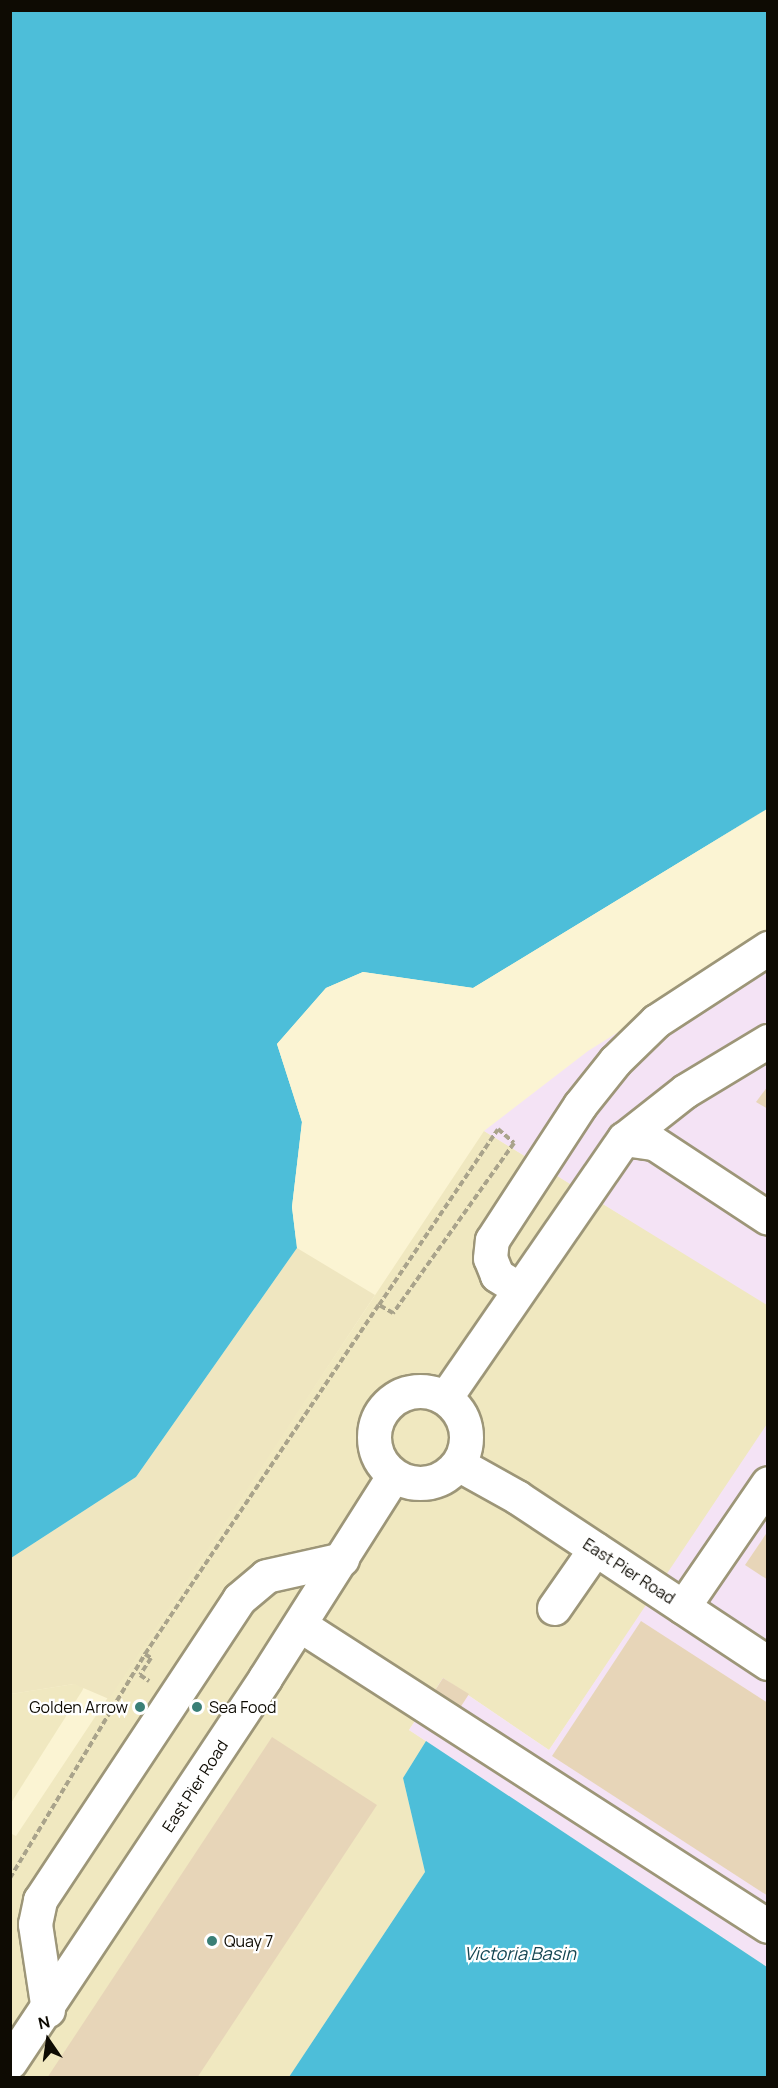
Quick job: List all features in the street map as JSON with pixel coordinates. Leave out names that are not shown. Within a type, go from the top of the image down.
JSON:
[{"type":"street","points":[[519,1289],[497,1275],[490,1258],[492,1240],[580,1105],[615,1061],[656,1021],[768,948]]},
{"type":"street","points":[[445,1398],[624,1139],[685,1091],[768,1041]]},
{"type":"street","points":[[624,1139],[654,1143],[768,1218]]},
{"type":"street","points":[[414,1391],[445,1398],[460,1414],[467,1436],[458,1464],[435,1481],[421,1484],[393,1476],[375,1450],[377,1418],[386,1405],[414,1391]]},
{"type":"street","name":"East Pier Road","points":[[458,1464],[517,1497],[768,1663]]},
{"type":"street","name":"East Pier Road","points":[[10,2062],[48,2010],[300,1625],[393,1476]]},
{"type":"street","points":[[683,1607],[768,1483]]},
{"type":"street","points":[[547,1603],[587,1544]]},
{"type":"street","points":[[48,2010],[35,1924],[40,1900],[239,1599],[266,1576],[342,1560]]},
{"type":"street","points":[[300,1625],[768,1926]]},
{"type":"path","points":[[10,1878],[145,1654],[379,1305],[498,1129],[514,1143],[393,1313],[379,1305]]},
{"type":"path","points":[[140,1674],[151,1658],[145,1654]]},
{"type":"shaded area","points":[[767,939],[767,1305],[484,1131],[588,1051]]},
{"type":"shaded area","points":[[767,1109],[767,1575],[698,1529],[549,1750],[443,1678],[409,1730],[426,1741],[403,1778],[425,1872],[289,2077],[11,2077],[10,1833],[16,1836],[484,1131],[626,1218]]},
{"type":"shaded area","points":[[767,1424],[767,1967],[409,1730],[443,1678],[549,1750]]},
{"type":"shaded area","points":[[74,1684],[85,1685],[11,1803],[11,1694]]},
{"type":"sand","points":[[297,1248],[375,1295],[109,1699],[74,1684],[11,1694],[11,1558],[136,1477]]},
{"type":"water","points":[[11,11],[767,11],[767,809],[473,988],[363,972],[326,988],[277,1044],[302,1122],[292,1207],[297,1248],[136,1477],[11,1558]]},
{"type":"water","name":"Victoria Basin","points":[[426,1741],[767,1967],[767,2077],[289,2077],[425,1872],[403,1778]]},
{"type":"pier","points":[[767,809],[474,991],[363,975],[327,990],[281,1045],[305,1122],[295,1207],[297,1248],[292,1207],[302,1122],[277,1044],[326,988],[363,972],[473,988]]},
{"type":"building","points":[[768,1086],[768,1109],[756,1102]]},
{"type":"building","points":[[768,1531],[768,1580],[745,1565]]},
{"type":"building","points":[[641,1621],[768,1703],[768,1896],[552,1756]]},
{"type":"building","points":[[443,1678],[469,1694],[458,1711],[432,1695]]},
{"type":"building","name":"Quay 7","points":[[272,1737],[377,1805],[197,2078],[47,2078]]},
{"type":"place","name":"Golden Arrow","points":[[140,1707]]},
{"type":"place","name":"Sea Food","points":[[197,1707]]},
{"type":"place","name":"Quay 7","points":[[212,1941]]}]
